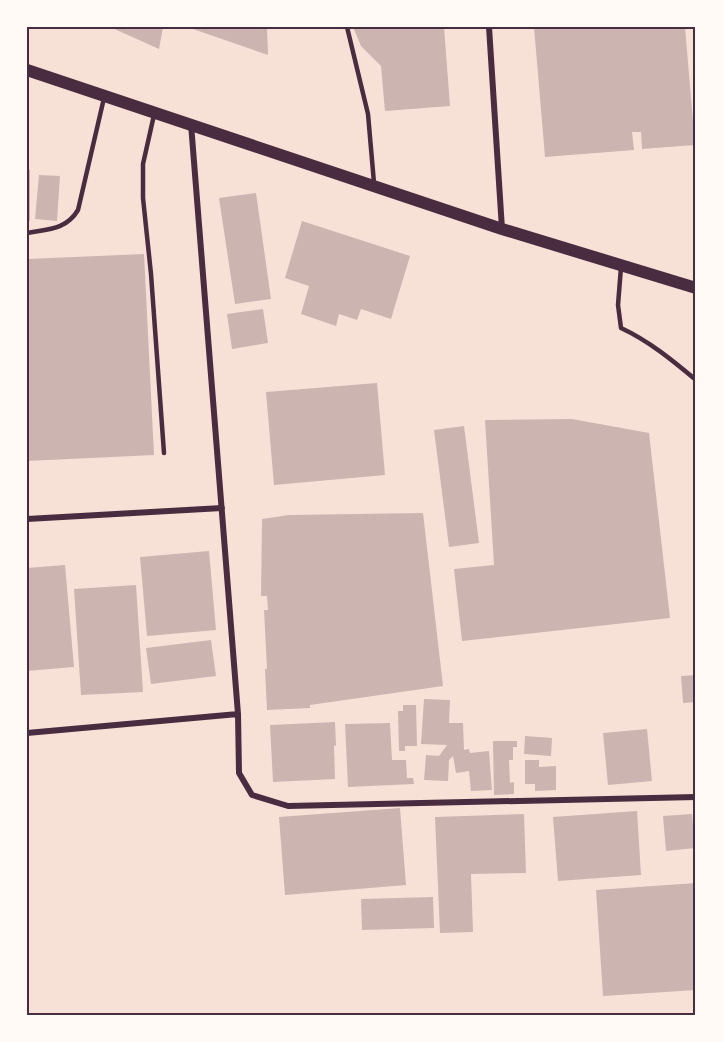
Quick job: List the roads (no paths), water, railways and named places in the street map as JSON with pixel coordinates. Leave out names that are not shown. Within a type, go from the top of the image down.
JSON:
[{"type":"main road","points":[[27,70],[191,123],[501,229],[696,288]]},
{"type":"street","points":[[489,27],[501,229]]},
{"type":"street","points":[[191,123],[238,714],[239,773],[252,795],[288,806],[696,797]]},
{"type":"street","points":[[27,519],[222,508]]},
{"type":"street","points":[[27,733],[238,714]]},
{"type":"lane","points":[[347,27],[368,114],[374,186]]},
{"type":"lane","points":[[27,233],[64,225],[73,219],[78,210],[104,96]]},
{"type":"lane","points":[[155,112],[143,164],[143,198],[164,453]]},
{"type":"lane","points":[[621,265],[618,305],[621,328],[639,336],[696,380]]}]
